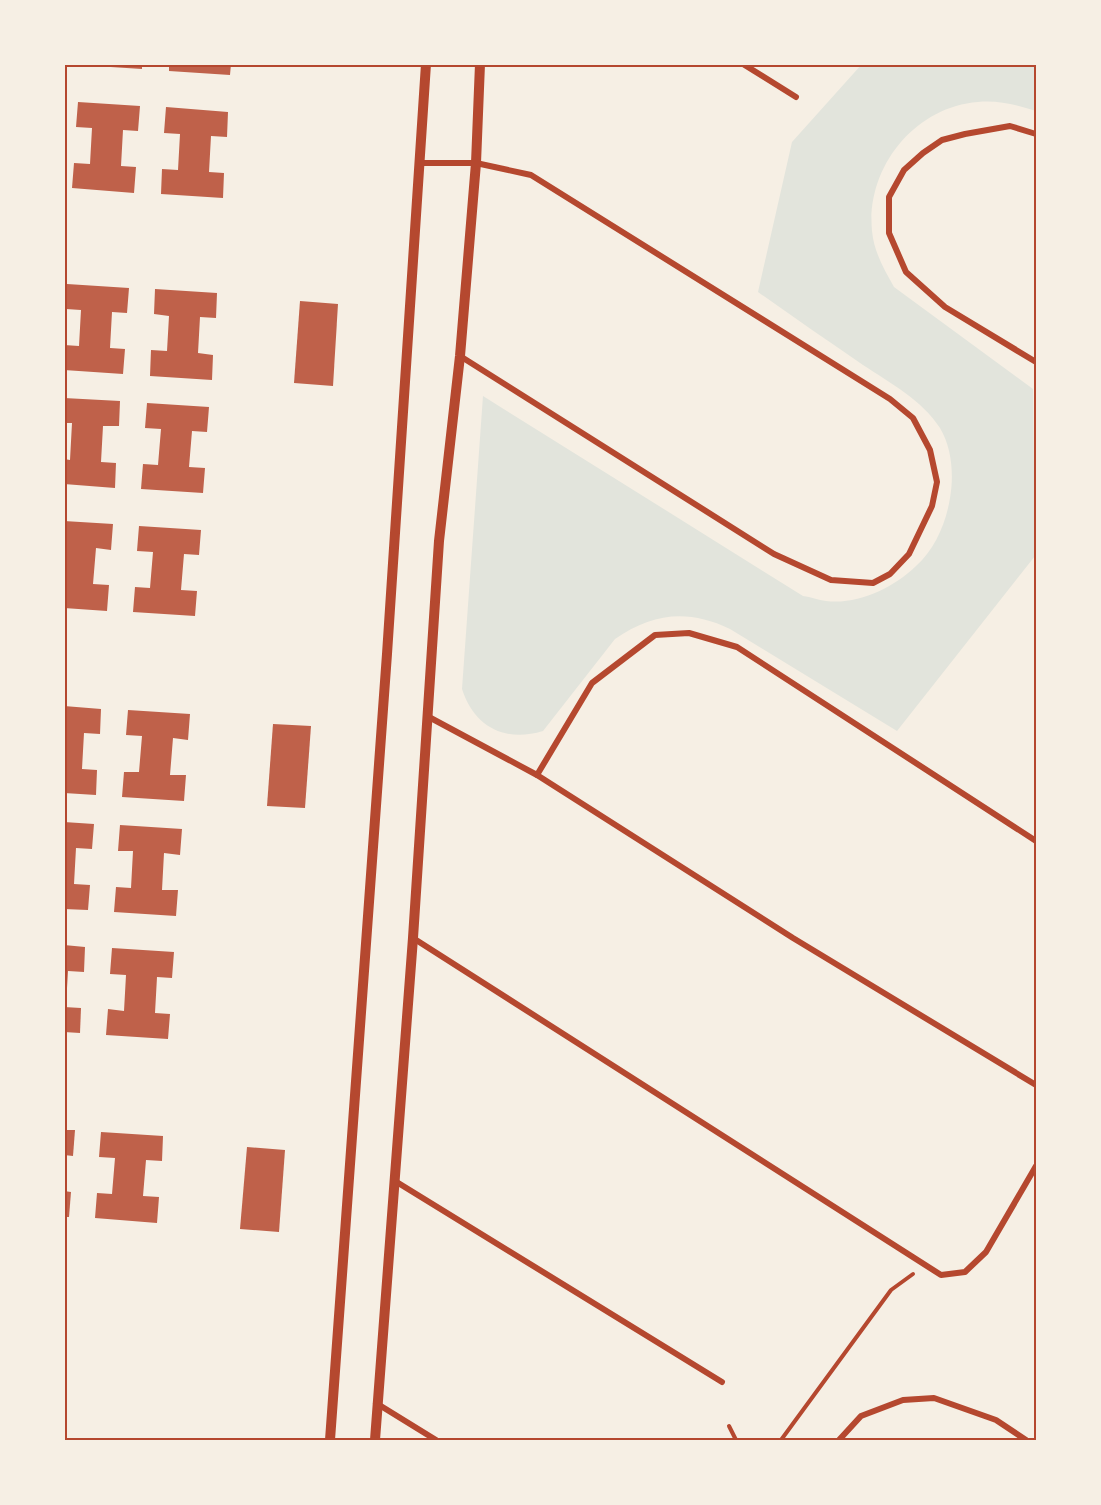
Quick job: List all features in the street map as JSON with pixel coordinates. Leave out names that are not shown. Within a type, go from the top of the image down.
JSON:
[{"type":"street","points":[[330,1440],[387,654],[426,64]]},
{"type":"street","points":[[375,1440],[413,938],[439,541],[460,356],[476,163],[480,64]]},
{"type":"street","points":[[742,64],[796,96]]},
{"type":"street","points":[[1036,134],[1010,126],[942,140],[904,170],[889,197],[889,233],[906,272],[937,300],[1036,362]]},
{"type":"street","points":[[419,163],[476,163],[531,175],[890,399],[913,418],[930,450],[937,482],[932,506],[909,554],[890,574],[873,583],[831,580],[774,554],[460,356]]},
{"type":"street","points":[[537,775],[592,683],[655,635],[689,633],[737,646],[1036,841]]},
{"type":"street","points":[[426,716],[537,775],[793,938],[1036,1085]]},
{"type":"street","points":[[413,938],[941,1275],[965,1272],[986,1252],[1036,1166]]},
{"type":"street","points":[[395,1181],[722,1382]]},
{"type":"street","points":[[839,1440],[861,1416],[903,1400],[934,1398],[996,1420],[1026,1440]]},
{"type":"street","points":[[376,1403],[436,1440]]},
{"type":"path","points":[[781,1440],[891,1290],[926,1265]]},
{"type":"path","points":[[729,1426],[736,1440]]},
{"type":"shaded area","points":[[862,64],[1036,65],[1036,111],[1007,104],[978,102],[955,106],[934,115],[915,128],[886,164],[877,185],[872,208],[873,239],[883,267],[894,287],[1033,389],[1035,556],[897,731],[730,629],[700,618],[685,617],[657,619],[629,630],[615,639],[543,731],[516,735],[492,728],[474,713],[462,689],[483,396],[803,596],[838,602],[874,593],[907,574],[923,559],[934,544],[946,517],[952,480],[947,444],[940,428],[924,409],[905,393],[758,292],[792,142]]},
{"type":"building","points":[[95,64],[142,64],[142,69],[95,66]]},
{"type":"building","points":[[169,64],[231,64],[230,75],[169,71]]},
{"type":"building","points":[[78,102],[140,106],[138,131],[123,130],[121,166],[136,167],[134,193],[72,188],[74,163],[90,164],[92,128],[76,127]]},
{"type":"building","points":[[166,107],[228,112],[227,137],[211,136],[209,172],[224,173],[223,198],[161,194],[162,169],[178,170],[180,134],[164,133]]},
{"type":"building","points":[[67,284],[129,288],[127,313],[112,312],[110,348],[125,349],[123,374],[64,370],[64,345],[79,346],[81,310],[66,309]]},
{"type":"building","points":[[155,289],[217,293],[216,318],[200,317],[198,353],[213,355],[212,380],[150,376],[151,350],[167,351],[169,316],[154,314]]},
{"type":"building","points":[[300,301],[338,304],[333,386],[294,383]]},
{"type":"building","points":[[64,398],[120,401],[119,426],[103,426],[101,462],[116,463],[115,488],[64,484],[64,459],[70,460],[72,423],[64,423]]},
{"type":"building","points":[[147,403],[209,407],[207,432],[192,431],[189,467],[205,468],[203,493],[141,489],[143,464],[158,465],[161,429],[145,428]]},
{"type":"building","points":[[64,521],[113,524],[111,550],[96,548],[93,584],[109,585],[107,611],[64,608]]},
{"type":"building","points":[[139,526],[201,530],[199,555],[184,554],[181,590],[197,591],[195,616],[133,612],[135,587],[150,588],[153,552],[137,551]]},
{"type":"building","points":[[64,706],[101,709],[100,734],[84,733],[82,769],[97,770],[96,795],[64,793]]},
{"type":"building","points":[[128,710],[190,714],[188,740],[173,738],[170,775],[186,775],[184,801],[122,797],[124,772],[139,772],[142,736],[126,735]]},
{"type":"building","points":[[273,724],[311,726],[305,808],[267,806]]},
{"type":"building","points":[[64,822],[94,824],[92,849],[76,848],[74,884],[90,885],[88,910],[64,909]]},
{"type":"building","points":[[120,825],[182,829],[180,855],[164,853],[162,890],[178,890],[176,916],[114,912],[116,887],[131,888],[133,851],[118,851]]},
{"type":"building","points":[[64,945],[85,947],[84,972],[68,971],[66,1005],[64,1005]]},
{"type":"building","points":[[112,948],[174,952],[172,978],[157,977],[155,1013],[170,1014],[168,1039],[106,1035],[108,1009],[124,1011],[126,975],[110,974]]},
{"type":"building","points":[[64,1007],[81,1008],[80,1033],[64,1032]]},
{"type":"building","points":[[64,1130],[75,1130],[73,1156],[64,1155]]},
{"type":"building","points":[[101,1132],[163,1136],[162,1161],[146,1160],[143,1196],[159,1197],[157,1223],[95,1218],[97,1193],[112,1194],[115,1158],[99,1157]]},
{"type":"building","points":[[247,1147],[285,1150],[279,1232],[240,1229]]},
{"type":"building","points":[[64,1191],[71,1192],[69,1217],[64,1217]]}]
